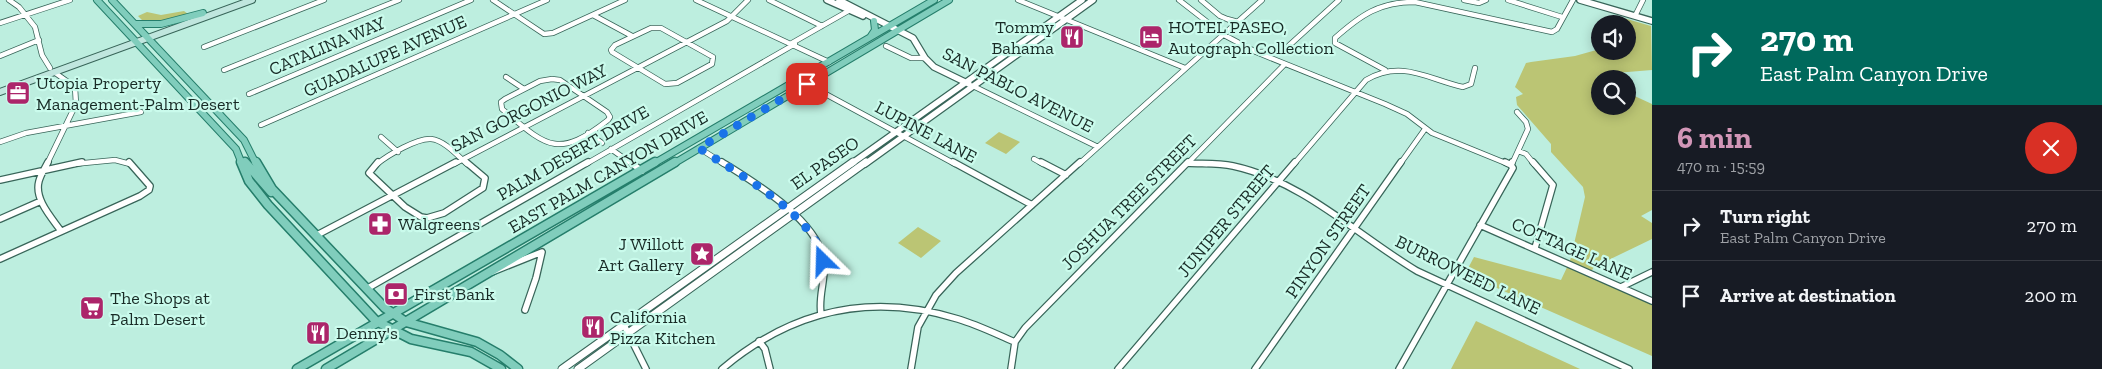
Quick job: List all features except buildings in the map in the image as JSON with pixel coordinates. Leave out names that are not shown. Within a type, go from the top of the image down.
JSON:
[{"type":"main road","points":[[97,0],[236,149],[249,181],[268,205],[379,323],[392,331],[422,342],[471,352],[501,369]]},
{"type":"main road","points":[[112,0],[237,132],[249,147],[263,177],[277,194],[317,234],[385,308],[406,322],[476,342],[500,355],[518,369]]},
{"type":"main road","points":[[0,87],[135,40],[238,0]]},
{"type":"main road","points":[[145,36],[252,0]]},
{"type":"main road","name":"EAST PALM CANYON DRIVE","points":[[297,369],[642,171],[934,0]]},
{"type":"main road","name":"EAST PALM CANYON DRIVE","points":[[326,369],[950,0]]},
{"type":"main road","points":[[134,24],[160,25],[203,13]]},
{"type":"main road","points":[[871,36],[875,30],[874,21]]},
{"type":"main road","points":[[0,92],[89,54],[135,40]]},
{"type":"main road","points":[[699,148],[697,143],[727,125],[737,115]]},
{"type":"main road","points":[[214,126],[220,125],[228,133],[237,132]]},
{"type":"main road","points":[[241,161],[250,164],[261,184],[277,194]]},
{"type":"main road","points":[[610,200],[642,177],[644,173],[642,171]]},
{"type":"street","points":[[10,0],[26,15],[35,27],[42,55],[52,70],[75,87],[76,104],[67,126],[38,181],[37,190],[41,201],[61,231]]},
{"type":"street","points":[[0,23],[70,0]]},
{"type":"street","points":[[204,46],[324,0]]},
{"type":"street","points":[[224,70],[399,0]]},
{"type":"street","name":"CATALINA WAY","points":[[249,94],[471,0]]},
{"type":"street","points":[[493,0],[544,34],[553,33],[625,0]]},
{"type":"street","name":"GUADALUPE AVENUE","points":[[261,125],[547,0]]},
{"type":"street","points":[[696,0],[828,62]]},
{"type":"street","name":"SAN GORGONIO WAY","points":[[317,234],[731,18],[748,0]]},
{"type":"street","points":[[769,0],[822,26]]},
{"type":"street","name":"SAN PABLO AVENUE","points":[[827,0],[839,1],[913,38],[919,43],[925,58],[934,66],[1098,147]]},
{"type":"street","points":[[1018,0],[1185,68]]},
{"type":"street","name":"EL PASEO","points":[[578,369],[1043,36],[1047,30],[1082,0]]},
{"type":"street","name":"EL PASEO","points":[[562,369],[1009,52],[1093,0]]},
{"type":"street","points":[[1179,0],[1224,35],[1256,52],[1407,114],[1425,129],[1511,165]]},
{"type":"street","points":[[1201,0],[1220,16],[1237,23]]},
{"type":"street","points":[[911,369],[917,331],[924,311],[936,294],[956,273],[1262,0]]},
{"type":"street","points":[[1256,52],[1283,51],[1288,48],[1328,8],[1339,0]]},
{"type":"street","points":[[1464,0],[1479,3],[1486,0]]},
{"type":"street","points":[[1508,0],[1562,17]]},
{"type":"street","points":[[1475,68],[1471,84],[1463,87],[1407,70],[1386,70],[1335,43],[1335,38],[1356,17],[1379,5],[1399,1],[1415,2],[1548,32],[1554,31],[1572,0]]},
{"type":"street","points":[[1580,0],[1632,15]]},
{"type":"street","points":[[1636,15],[1643,0]]},
{"type":"street","name":"SAN PABLO AVENUE","points":[[839,1],[850,10],[889,26]]},
{"type":"street","name":"PALM DESERT DRIVE","points":[[368,288],[850,10]]},
{"type":"street","points":[[593,15],[632,36]]},
{"type":"street","points":[[1636,16],[1652,21]]},
{"type":"street","points":[[656,28],[713,57],[712,64],[677,83],[660,82],[615,55],[611,50],[615,45],[632,36],[646,29],[656,28]]},
{"type":"street","points":[[0,56],[39,40]]},
{"type":"street","name":"SAN PABLO AVENUE","points":[[886,46],[911,58],[925,58]]},
{"type":"street","points":[[1015,48],[1022,51]]},
{"type":"street","points":[[1009,52],[1015,55]]},
{"type":"street","name":"JOSHUA TREE STREET","points":[[1011,369],[1015,342],[1025,328],[1285,64]]},
{"type":"street","name":"JUNIPER STREET","points":[[1118,369],[1355,92],[1372,75],[1386,70]]},
{"type":"street","points":[[506,77],[524,89]]},
{"type":"street","points":[[556,79],[607,112],[610,117],[606,122],[571,142],[558,145],[548,143],[500,106],[505,99],[524,89],[544,80],[556,79]]},
{"type":"street","name":"LUPINE LANE","points":[[807,84],[1032,205]]},
{"type":"street","points":[[0,142],[26,133],[141,112]]},
{"type":"street","points":[[1399,369],[1513,168],[1511,165],[1528,129],[1526,122],[1517,112]]},
{"type":"street","name":"PINYON STREET","points":[[1255,369],[1425,129]]},
{"type":"street","points":[[588,133],[602,143]]},
{"type":"street","points":[[381,137],[398,152]]},
{"type":"street","points":[[430,139],[440,142],[485,178],[485,187],[438,215],[425,218],[415,215],[369,174],[373,165],[398,152],[418,142],[430,139]]},
{"type":"street","points":[[699,148],[788,208],[813,236],[822,253],[824,281],[821,314]]},
{"type":"street","points":[[611,149],[642,171]]},
{"type":"street","points":[[1518,151],[1526,154],[1553,185],[1535,248]]},
{"type":"street","points":[[0,180],[19,174],[109,158],[128,162],[150,186],[149,190],[140,196],[0,259]]},
{"type":"street","points":[[1034,159],[1066,176]]},
{"type":"street","name":"BURROWEED LANE","points":[[1187,163],[1234,166],[1277,182],[1313,200],[1397,260],[1629,369]]},
{"type":"street","points":[[0,219],[41,201]]},
{"type":"street","name":"COTTAGE LANE","points":[[1480,225],[1652,301]]},
{"type":"street","points":[[488,273],[502,270],[523,258],[542,252],[534,286],[525,310]]},
{"type":"street","points":[[1621,287],[1652,272]]},
{"type":"street","points":[[722,369],[759,341],[777,331],[821,314],[847,309],[882,307],[924,311],[951,317],[1015,342]]},
{"type":"street","points":[[624,325],[646,369]]},
{"type":"street","points":[[759,341],[765,349],[770,369]]},
{"type":"green space","points":[[184,11],[188,14],[164,23],[145,23],[138,16],[147,12],[161,15]]},
{"type":"green space","points":[[1636,22],[1651,26],[1652,70],[1591,70],[1591,115],[1636,115],[1636,97],[1652,104],[1652,210],[1641,216],[1652,223],[1652,239],[1594,267],[1589,275],[1652,304],[1652,356],[1465,274],[1474,257],[1561,280],[1570,261],[1585,197],[1583,187],[1551,152],[1551,144],[1517,105],[1516,97],[1523,94],[1515,87],[1526,63],[1575,56],[1591,52],[1591,60],[1636,60]]},
{"type":"green space","points":[[999,132],[1020,142],[1006,154],[985,143]]},
{"type":"green space","points":[[918,227],[941,241],[921,258],[898,243]]},
{"type":"green space","points":[[1476,321],[1580,369],[1451,369]]},
{"type":"place","name":"Tommy Bahama","points":[[1072,37]]},
{"type":"place","name":"HOTEL PASEO, Autograph Collection","points":[[1151,37]]},
{"type":"place","name":"Utopia Property Management-Palm Desert","points":[[18,93]]},
{"type":"place","name":"Walgreens","points":[[380,224]]},
{"type":"place","name":"J Willott Art Gallery","points":[[702,254]]},
{"type":"place","name":"First Bank","points":[[396,294]]},
{"type":"place","name":"The Shops at Palm Desert","points":[[92,308]]},
{"type":"place","name":"California Pizza Kitchen","points":[[593,327]]},
{"type":"place","name":"Denny's","points":[[318,333]]},
{"type":"route","points":[[807,84],[699,148],[788,208],[800,219],[813,236],[822,253],[823,261]]}]
